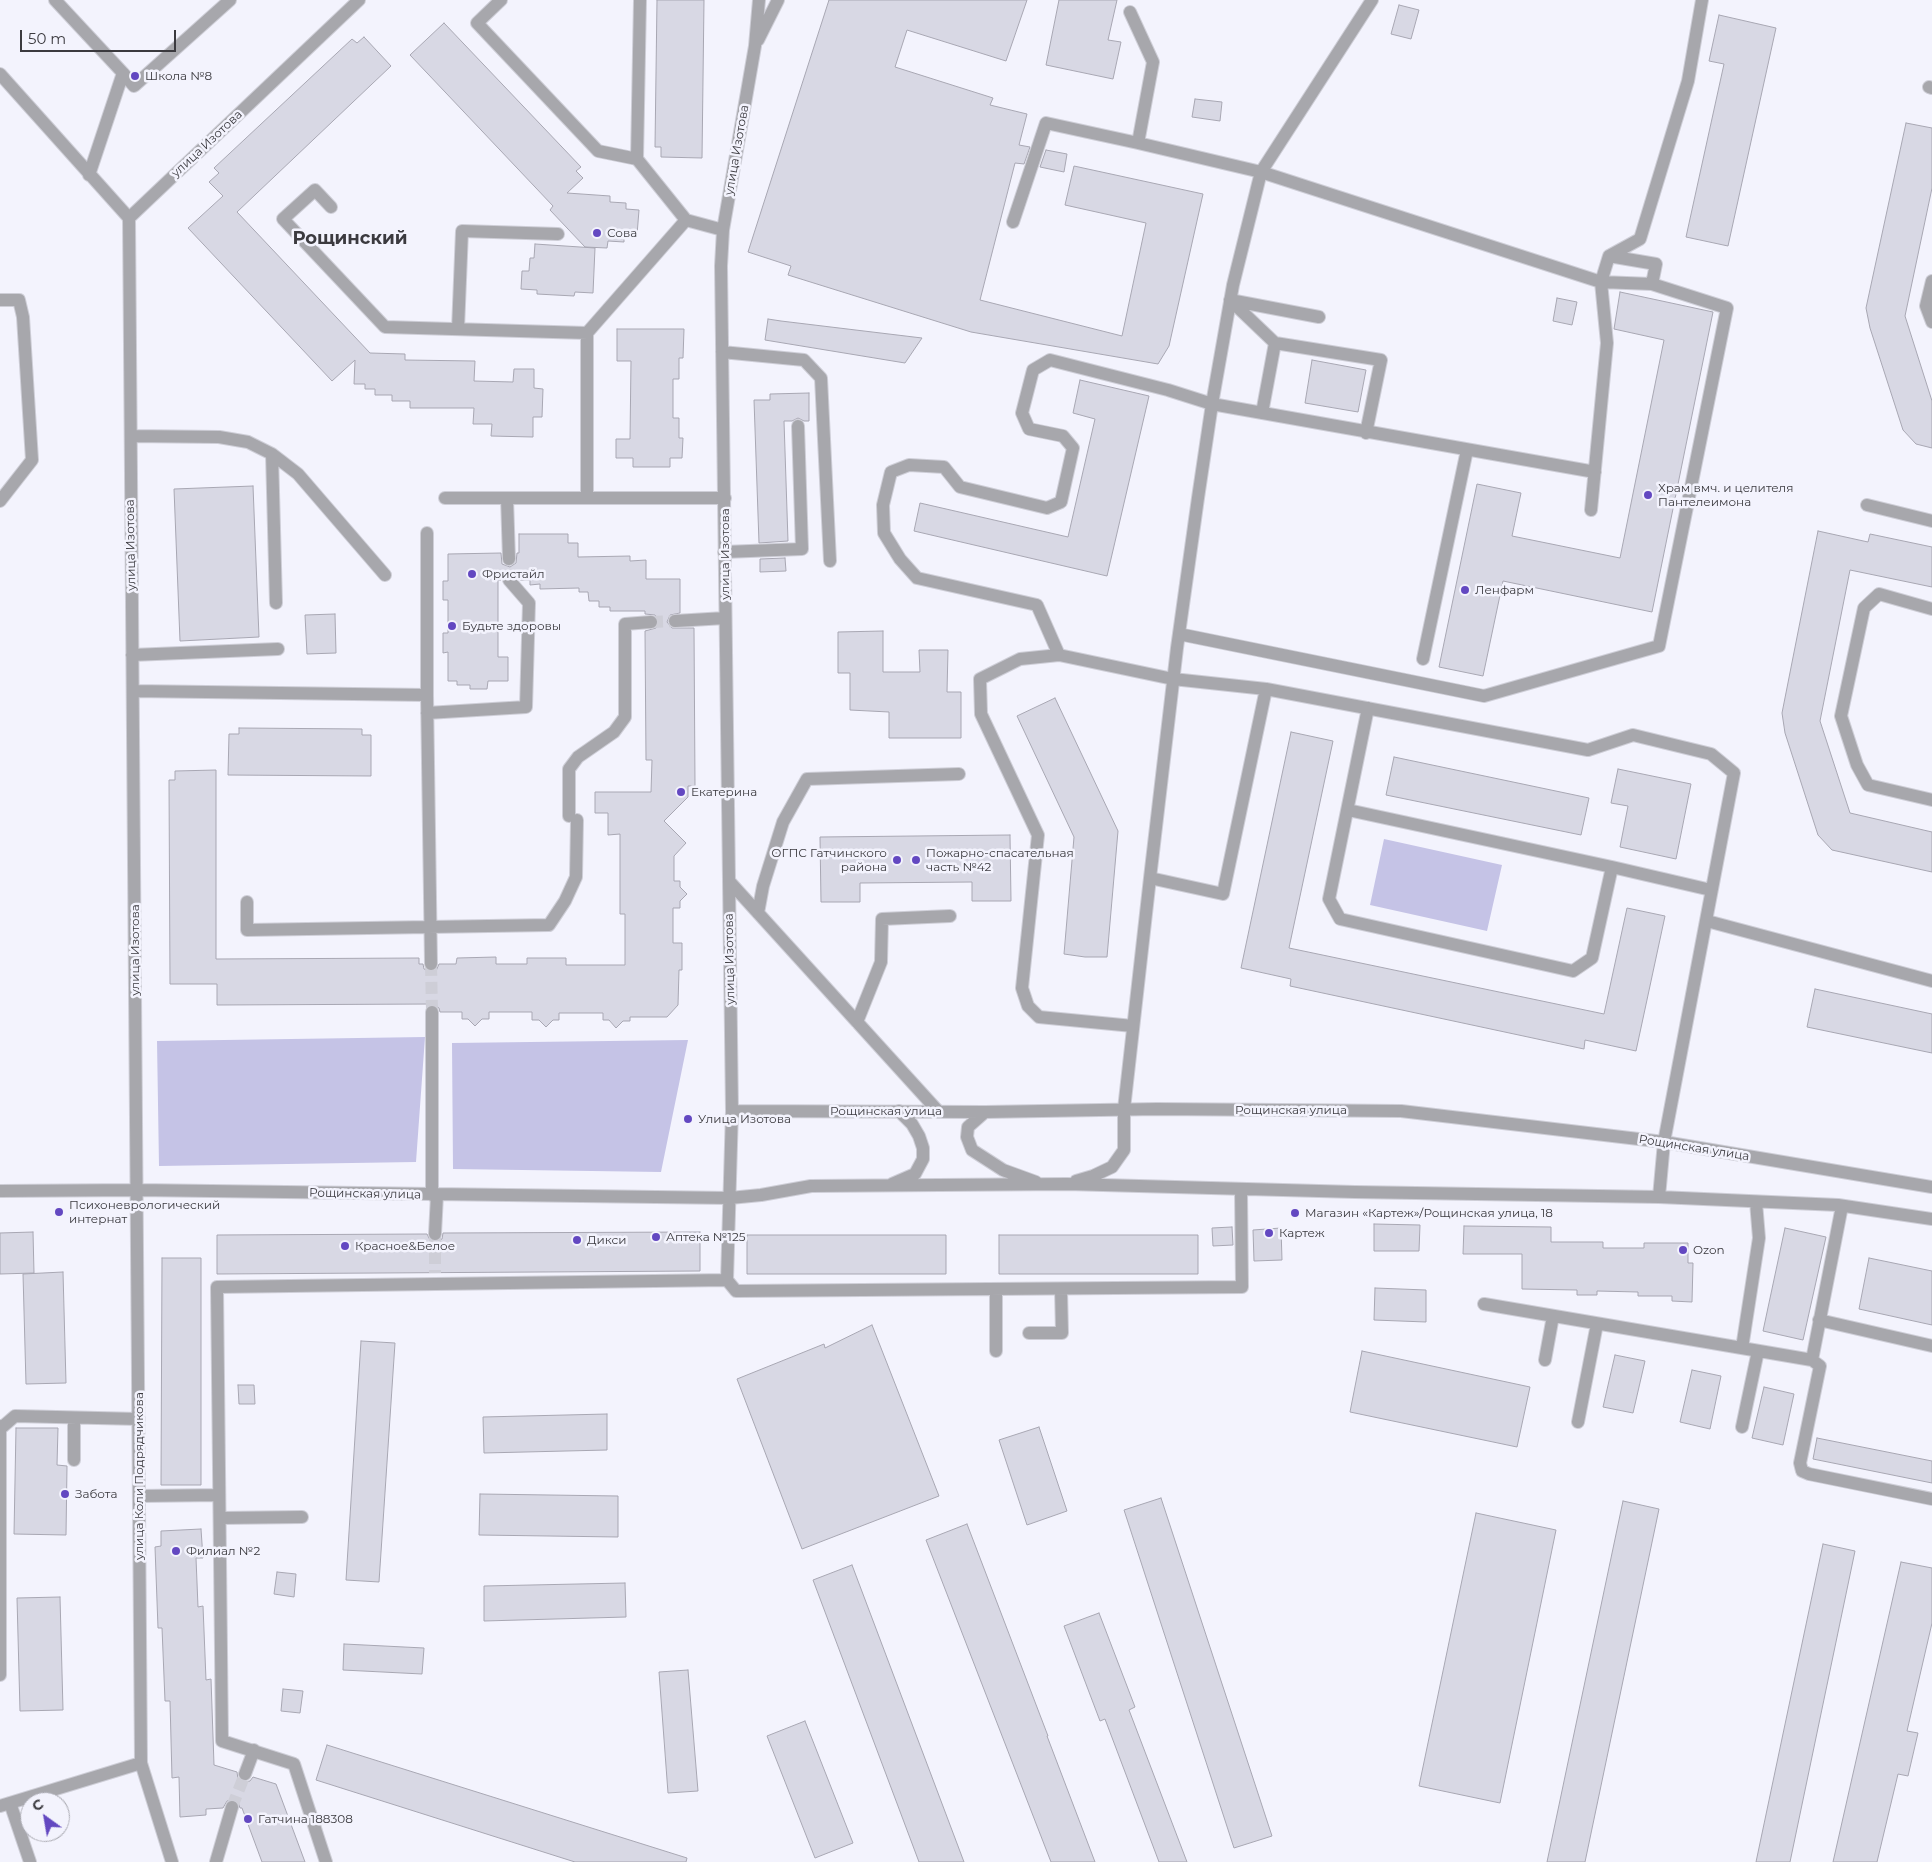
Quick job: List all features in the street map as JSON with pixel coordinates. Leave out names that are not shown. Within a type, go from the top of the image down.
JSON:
[{"type":"street","points":[[55,0],[134,86],[230,0]]},
{"type":"street","points":[[501,0],[477,23],[598,151],[637,159],[686,220],[723,230]]},
{"type":"street","points":[[637,159],[640,0]]},
{"type":"street","name":"улица Изотова","points":[[732,1111],[721,266],[723,230],[755,46],[759,0]]},
{"type":"street","points":[[755,46],[778,0]]},
{"type":"street","points":[[1067,1184],[1093,1176],[1112,1167],[1124,1150],[1124,1109],[1179,634],[1212,404],[1230,300],[1260,172],[1372,0]]},
{"type":"street","points":[[1591,510],[1607,343],[1601,282],[1609,256],[1640,240],[1688,81],[1702,0]]},
{"type":"street","name":"улица Изотова","points":[[137,1190],[129,218],[354,2]]},
{"type":"street","points":[[1130,12],[1153,62],[1138,143]]},
{"type":"street","points":[[89,175],[123,73]]},
{"type":"street","points":[[0,74],[129,218]]},
{"type":"street","points":[[1013,222],[1046,123],[1260,172],[1601,282],[1652,284],[1727,308],[1659,646],[1484,696],[1179,634]]},
{"type":"street","points":[[331,207],[315,190],[283,219],[385,327],[587,333]]},
{"type":"street","points":[[587,498],[587,333],[686,220]]},
{"type":"street","points":[[458,329],[462,231],[558,234]]},
{"type":"street","points":[[1609,256],[1656,264],[1652,284]]},
{"type":"street","points":[[1932,281],[1926,306],[1932,322]]},
{"type":"street","points":[[0,300],[19,300],[23,317],[32,460],[0,501]]},
{"type":"street","points":[[1230,300],[1319,317]]},
{"type":"street","points":[[1230,300],[1275,343],[1381,360],[1366,433]]},
{"type":"street","points":[[1262,413],[1275,343]]},
{"type":"street","points":[[722,352],[804,360],[821,378],[830,561]]},
{"type":"street","points":[[1059,655],[1037,605],[917,578],[900,559],[884,533],[884,506],[891,472],[909,465],[944,468],[960,487],[1047,508],[1061,502],[1073,448],[1063,436],[1030,429],[1022,413],[1033,370],[1050,360],[1168,390],[1212,404],[1366,433],[1595,472]]},
{"type":"street","points":[[724,552],[802,549],[798,426]]},
{"type":"street","points":[[130,436],[219,436],[248,442],[272,454],[298,474],[385,575]]},
{"type":"street","points":[[1423,659],[1467,450]]},
{"type":"street","points":[[272,454],[276,603]]},
{"type":"street","points":[[445,498],[725,498]]},
{"type":"street","points":[[508,498],[509,559]]},
{"type":"street","points":[[1867,506],[1932,521]]},
{"type":"street","points":[[427,533],[427,695],[431,964]]},
{"type":"street","points":[[428,713],[526,707],[529,603],[509,580]]},
{"type":"street","points":[[1932,609],[1879,594],[1864,608],[1840,716],[1856,765],[1868,785],[1932,800]]},
{"type":"street","points":[[674,621],[725,618]]},
{"type":"street","points":[[246,902],[247,930],[549,925],[565,901],[576,877],[569,769],[578,758],[614,732],[625,717],[625,624],[651,622]]},
{"type":"street","points":[[132,655],[278,649]]},
{"type":"street","points":[[1133,1026],[1039,1017],[1028,1006],[1022,988],[1038,835],[981,714],[980,679],[1020,660],[1059,655],[1173,680],[1266,689],[1588,750],[1632,735],[1711,754],[1734,773],[1664,1142],[1659,1197]]},
{"type":"street","points":[[1150,878],[1223,894],[1266,689]]},
{"type":"street","points":[[133,691],[427,695]]},
{"type":"street","points":[[1368,708],[1330,899],[1340,919],[1573,971],[1592,958],[1612,866]]},
{"type":"street","points":[[758,913],[783,822],[807,779],[959,774]]},
{"type":"street","points":[[1348,810],[1612,866],[1711,890]]},
{"type":"street","points":[[729,881],[936,1110]]},
{"type":"street","points":[[857,1022],[880,962],[882,919],[950,916]]},
{"type":"street","points":[[1707,921],[1932,981]]},
{"type":"street","points":[[432,1012],[435,1234]]},
{"type":"street","name":"Рощинская улица","points":[[732,1111],[936,1110],[985,1112],[1124,1109],[1401,1111],[1664,1142],[1932,1187]]},
{"type":"street","points":[[732,1111],[727,1280],[736,1291],[1242,1287],[1241,1189]]},
{"type":"street","points":[[887,1186],[915,1174],[923,1159],[923,1148],[919,1136],[912,1124],[899,1111]]},
{"type":"street","points":[[985,1112],[968,1127],[967,1138],[972,1150],[1003,1170],[1044,1184]]},
{"type":"street","name":"Рощинская улица","points":[[0,1191],[137,1190],[730,1198],[761,1195],[810,1186],[1067,1184],[1659,1197],[1842,1206],[1932,1219]]},
{"type":"street","name":"улица Коли Подрядчикова","points":[[137,1190],[141,1763],[172,1862]]},
{"type":"street","points":[[1742,1348],[1759,1238],[1756,1202]]},
{"type":"street","points":[[1812,1360],[1842,1206]]},
{"type":"street","points":[[326,1862],[294,1764],[222,1741],[217,1287],[435,1278],[727,1280]]},
{"type":"street","points":[[1029,1333],[1062,1333],[1061,1288]]},
{"type":"street","points":[[996,1289],[996,1351]]},
{"type":"street","points":[[1484,1304],[1812,1360],[1820,1366],[1800,1463],[1802,1471],[1932,1499]]},
{"type":"street","points":[[1545,1360],[1553,1316]]},
{"type":"street","points":[[1819,1320],[1932,1346]]},
{"type":"street","points":[[1578,1422],[1597,1324]]},
{"type":"street","points":[[1742,1427],[1758,1351]]},
{"type":"street","points":[[0,1675],[0,1428],[15,1416],[138,1419]]},
{"type":"street","points":[[74,1418],[74,1460]]},
{"type":"street","points":[[139,1496],[220,1495]]},
{"type":"street","points":[[220,1518],[302,1517]]},
{"type":"street","points":[[245,1774],[254,1750]]},
{"type":"street","points":[[30,1862],[5,1805],[141,1763]]},
{"type":"street","points":[[216,1862],[232,1807]]},
{"type":"shaded area","points":[[1384,839],[1502,865],[1487,931],[1370,905]]},
{"type":"shaded area","points":[[425,1037],[416,1162],[159,1166],[157,1041]]},
{"type":"shaded area","points":[[688,1040],[661,1172],[453,1169],[452,1043]]},
{"type":"building","points":[[657,0],[704,0],[702,158],[661,157],[661,147],[655,147]]},
{"type":"building","points":[[829,0],[1027,0],[1006,61],[907,30],[895,67],[993,98],[990,105],[1027,114],[1019,145],[1030,147],[1024,164],[1015,163],[980,300],[1122,336],[1146,223],[1065,205],[1074,166],[1203,194],[1169,346],[1158,364],[971,332],[788,275],[791,266],[748,252]]},
{"type":"building","points":[[1059,0],[1117,0],[1108,40],[1121,42],[1113,79],[1046,65]]},
{"type":"building","points":[[1399,5],[1419,10],[1411,39],[1391,34]]},
{"type":"building","points":[[1719,15],[1776,28],[1728,246],[1686,237],[1724,64],[1709,61]]},
{"type":"building","points":[[444,23],[581,167],[576,171],[583,178],[567,193],[610,196],[610,202],[626,203],[626,209],[639,210],[637,235],[624,234],[624,242],[608,241],[607,248],[585,247],[550,210],[553,206],[410,55]]},
{"type":"building","points":[[364,37],[391,66],[237,212],[370,353],[405,354],[405,360],[475,361],[474,381],[513,382],[514,369],[534,369],[534,388],[543,389],[542,417],[533,417],[533,437],[491,436],[492,424],[473,424],[474,408],[410,408],[410,401],[392,401],[392,395],[375,395],[375,389],[365,389],[365,384],[354,384],[355,360],[332,381],[188,228],[223,196],[209,182],[219,173],[214,168],[352,39],[357,43]]},
{"type":"building","points":[[1195,99],[1222,102],[1220,121],[1192,117]]},
{"type":"building","points":[[1906,123],[1932,128],[1932,188],[1905,316],[1932,401],[1932,448],[1916,444],[1903,430],[1870,328],[1866,308]]},
{"type":"building","points":[[1046,150],[1067,154],[1064,172],[1040,167]]},
{"type":"building","points":[[535,244],[595,248],[593,293],[575,292],[574,296],[537,294],[537,290],[521,289],[522,271],[529,271],[530,258],[534,258]]},
{"type":"building","points":[[1620,292],[1713,312],[1652,612],[1503,581],[1483,676],[1439,667],[1477,484],[1521,493],[1512,536],[1620,558],[1664,340],[1614,329]]},
{"type":"building","points":[[1557,298],[1577,302],[1572,325],[1553,321]]},
{"type":"building","points":[[768,319],[922,338],[905,363],[765,340]]},
{"type":"building","points":[[617,329],[684,329],[683,358],[679,358],[679,379],[673,379],[673,418],[679,418],[679,438],[683,438],[682,458],[670,458],[670,467],[633,467],[633,458],[616,458],[616,439],[630,439],[631,361],[617,361]]},
{"type":"building","points":[[1312,360],[1366,370],[1358,412],[1305,403]]},
{"type":"building","points":[[1080,380],[1149,396],[1107,576],[914,531],[920,503],[1068,537],[1095,419],[1073,413]]},
{"type":"building","points":[[809,393],[809,421],[798,418],[792,421],[784,421],[788,541],[759,543],[754,400],[770,400],[770,394]]},
{"type":"building","points":[[253,486],[259,637],[180,641],[174,489]]},
{"type":"building","points":[[1818,531],[1868,542],[1870,534],[1932,547],[1932,587],[1850,570],[1820,721],[1850,813],[1932,832],[1932,872],[1832,850],[1818,835],[1785,733],[1782,713]]},
{"type":"building","points":[[519,534],[568,534],[568,543],[578,543],[578,557],[630,556],[630,561],[646,560],[646,579],[680,579],[680,613],[670,615],[667,622],[672,628],[694,628],[695,786],[688,786],[688,797],[664,821],[686,843],[674,856],[674,881],[680,881],[680,887],[687,894],[680,901],[680,908],[673,908],[673,943],[682,943],[682,970],[679,970],[678,1005],[667,1017],[630,1017],[630,1021],[623,1021],[616,1028],[609,1020],[603,1020],[603,1013],[559,1013],[559,1020],[553,1020],[546,1027],[539,1020],[532,1020],[532,1012],[489,1012],[489,1019],[482,1019],[475,1026],[468,1019],[462,1019],[462,1012],[440,1012],[439,1008],[432,1004],[217,1005],[217,984],[170,984],[169,780],[175,780],[175,771],[216,770],[216,959],[419,958],[419,964],[423,964],[424,969],[431,972],[436,971],[439,964],[456,964],[457,958],[496,957],[496,964],[527,964],[527,958],[566,958],[566,965],[625,965],[625,914],[620,914],[620,834],[608,835],[608,813],[595,813],[595,792],[651,792],[652,760],[646,760],[645,631],[656,628],[659,621],[655,615],[645,614],[645,611],[610,611],[610,607],[599,607],[599,601],[589,601],[588,592],[579,592],[579,588],[540,589],[540,584],[530,585],[530,580],[520,580],[512,573],[507,572],[503,574],[501,580],[498,580],[498,657],[508,657],[508,681],[488,681],[487,689],[470,689],[470,685],[457,685],[457,681],[448,681],[448,652],[443,653],[443,633],[448,633],[448,600],[443,600],[443,581],[448,581],[448,554],[501,553],[502,564],[510,567],[516,563],[517,553],[519,553]]},
{"type":"building","points":[[785,558],[786,571],[760,572],[760,559]]},
{"type":"building","points":[[335,614],[336,653],[307,654],[305,615]]},
{"type":"building","points":[[883,631],[883,672],[920,672],[919,650],[948,650],[947,692],[961,692],[961,738],[889,738],[889,712],[850,710],[850,673],[838,673],[838,632]]},
{"type":"building","points":[[1055,698],[1118,831],[1107,957],[1085,957],[1064,954],[1074,837],[1017,716]]},
{"type":"building","points":[[239,728],[362,729],[362,735],[371,735],[371,776],[228,775],[229,734],[239,734]]},
{"type":"building","points":[[1291,732],[1333,741],[1289,948],[1604,1014],[1627,908],[1665,916],[1636,1051],[1585,1040],[1584,1049],[1290,986],[1291,979],[1241,968]]},
{"type":"building","points":[[1394,757],[1589,798],[1581,835],[1386,795]]},
{"type":"building","points":[[1618,769],[1691,784],[1676,859],[1620,847],[1628,806],[1611,803]]},
{"type":"building","name":"Пожарно-спасательная часть №42","points":[[1010,835],[1011,901],[972,901],[972,882],[860,883],[860,902],[821,902],[820,837]]},
{"type":"building","points":[[1815,989],[1932,1014],[1932,1053],[1807,1027]]},
{"type":"building","points":[[1374,1224],[1420,1225],[1419,1251],[1374,1251]]},
{"type":"building","points":[[1464,1226],[1551,1227],[1551,1242],[1603,1242],[1603,1248],[1644,1248],[1644,1243],[1688,1243],[1688,1263],[1693,1263],[1692,1302],[1672,1301],[1672,1296],[1638,1296],[1638,1292],[1597,1291],[1597,1295],[1577,1295],[1577,1290],[1522,1289],[1522,1254],[1463,1254]]},
{"type":"building","points":[[1232,1227],[1233,1245],[1213,1246],[1212,1228]]},
{"type":"building","points":[[1281,1228],[1282,1260],[1254,1261],[1253,1230]]},
{"type":"building","points":[[1785,1228],[1826,1237],[1803,1340],[1763,1331]]},
{"type":"building","points":[[33,1232],[34,1273],[0,1274],[0,1233]]},
{"type":"building","points":[[700,1232],[700,1271],[217,1274],[217,1235],[427,1234],[430,1240],[435,1242],[442,1239],[443,1233]]},
{"type":"building","points":[[747,1235],[946,1235],[946,1274],[747,1274]]},
{"type":"building","points":[[999,1235],[1198,1235],[1198,1274],[999,1274]]},
{"type":"building","points":[[162,1258],[201,1258],[201,1485],[161,1485]]},
{"type":"building","points":[[1869,1258],[1932,1271],[1932,1325],[1859,1309]]},
{"type":"building","points":[[63,1272],[66,1383],[26,1384],[23,1274]]},
{"type":"building","points":[[1375,1288],[1426,1290],[1426,1322],[1374,1320]]},
{"type":"building","points":[[872,1325],[939,1496],[802,1549],[737,1379],[824,1344],[825,1348]]},
{"type":"building","points":[[361,1341],[395,1343],[379,1582],[346,1580]]},
{"type":"building","points":[[1362,1351],[1530,1387],[1517,1447],[1350,1412]]},
{"type":"building","points":[[1615,1355],[1645,1361],[1633,1413],[1603,1407]]},
{"type":"building","points":[[1692,1370],[1721,1376],[1710,1429],[1680,1422]]},
{"type":"building","points":[[238,1385],[254,1385],[255,1404],[239,1404]]},
{"type":"building","points":[[1764,1387],[1794,1394],[1783,1445],[1752,1438]]},
{"type":"building","points":[[607,1414],[607,1450],[484,1453],[483,1417]]},
{"type":"building","points":[[1039,1427],[1067,1511],[1027,1525],[999,1440]]},
{"type":"building","points":[[16,1428],[58,1428],[57,1465],[67,1466],[66,1535],[14,1534]]},
{"type":"building","points":[[1817,1438],[1932,1461],[1932,1483],[1813,1459]]},
{"type":"building","points":[[480,1494],[618,1496],[618,1537],[479,1535]]},
{"type":"building","points":[[1161,1498],[1272,1836],[1234,1848],[1124,1510]]},
{"type":"building","points":[[1623,1501],[1659,1509],[1585,1862],[1547,1862]]},
{"type":"building","points":[[1476,1513],[1556,1530],[1500,1803],[1419,1786]]},
{"type":"building","points":[[967,1524],[1095,1862],[1051,1862],[926,1540]]},
{"type":"building","points":[[201,1529],[203,1558],[196,1558],[198,1607],[203,1606],[206,1680],[211,1679],[214,1765],[237,1772],[238,1779],[243,1782],[250,1781],[253,1777],[276,1784],[305,1862],[262,1862],[242,1808],[240,1808],[235,1799],[227,1801],[223,1808],[206,1809],[206,1815],[180,1817],[179,1777],[172,1778],[170,1701],[165,1701],[162,1628],[158,1628],[155,1547],[161,1546],[161,1531]]},
{"type":"building","points":[[1823,1544],[1855,1551],[1790,1862],[1756,1862]]},
{"type":"building","points":[[1901,1562],[1932,1568],[1932,1623],[1907,1731],[1918,1733],[1908,1776],[1898,1774],[1877,1862],[1833,1862]]},
{"type":"building","points":[[852,1565],[964,1862],[919,1862],[813,1580]]},
{"type":"building","points":[[277,1572],[296,1574],[294,1597],[274,1594]]},
{"type":"building","points":[[625,1583],[626,1617],[484,1621],[484,1586]]},
{"type":"building","points":[[60,1597],[63,1710],[20,1711],[17,1598]]},
{"type":"building","points":[[1099,1613],[1135,1707],[1129,1710],[1187,1862],[1159,1862],[1105,1719],[1100,1721],[1064,1626]]},
{"type":"building","points":[[344,1644],[424,1648],[422,1674],[343,1670]]},
{"type":"building","points":[[688,1670],[698,1791],[668,1793],[659,1672]]},
{"type":"building","points":[[283,1689],[303,1691],[300,1713],[281,1711]]},
{"type":"building","points":[[805,1721],[853,1843],[815,1858],[767,1736]]},
{"type":"building","points":[[327,1745],[687,1858],[686,1862],[575,1862],[316,1780]]},
{"type":"tunnel","points":[[651,622],[675,621]]},
{"type":"tunnel","points":[[431,964],[432,1012]]},
{"type":"tunnel","points":[[435,1234],[435,1273]]},
{"type":"tunnel","points":[[232,1807],[245,1774]]},
{"type":"place","name":"Школа №8","points":[[135,76]]},
{"type":"place","name":"Сова","points":[[597,233]]},
{"type":"place","name":"Храм вмч. и целителя Пантелеимона","points":[[1648,495]]},
{"type":"place","name":"Фристайл","points":[[472,574]]},
{"type":"place","name":"Ленфарм","points":[[1465,590]]},
{"type":"place","name":"Будьте здоровы","points":[[452,626]]},
{"type":"place","name":"Екатерина","points":[[681,792]]},
{"type":"place","name":"ОГПС Гатчинского района","points":[[897,860]]},
{"type":"place","name":"Пожарно-спасательная часть №42","points":[[916,860]]},
{"type":"place","name":"Улица Изотова","points":[[688,1119]]},
{"type":"place","name":"Психоневрологический интернат","points":[[59,1212]]},
{"type":"place","name":"Магазин «Картеж»/Рощинская улица, 18","points":[[1295,1213]]},
{"type":"place","name":"Картеж","points":[[1269,1233]]},
{"type":"place","name":"Аптека №125","points":[[656,1237]]},
{"type":"place","name":"Дикси","points":[[577,1240]]},
{"type":"place","name":"Красное&Белое","points":[[345,1246]]},
{"type":"place","name":"Ozon","points":[[1683,1250]]},
{"type":"place","name":"Забота","points":[[65,1494]]},
{"type":"place","name":"Филиал №2","points":[[176,1551]]},
{"type":"place","name":"Гатчина 188308","points":[[248,1819]]},
{"type":"district","name":"Рощинский","points":[[350,239]]}]
